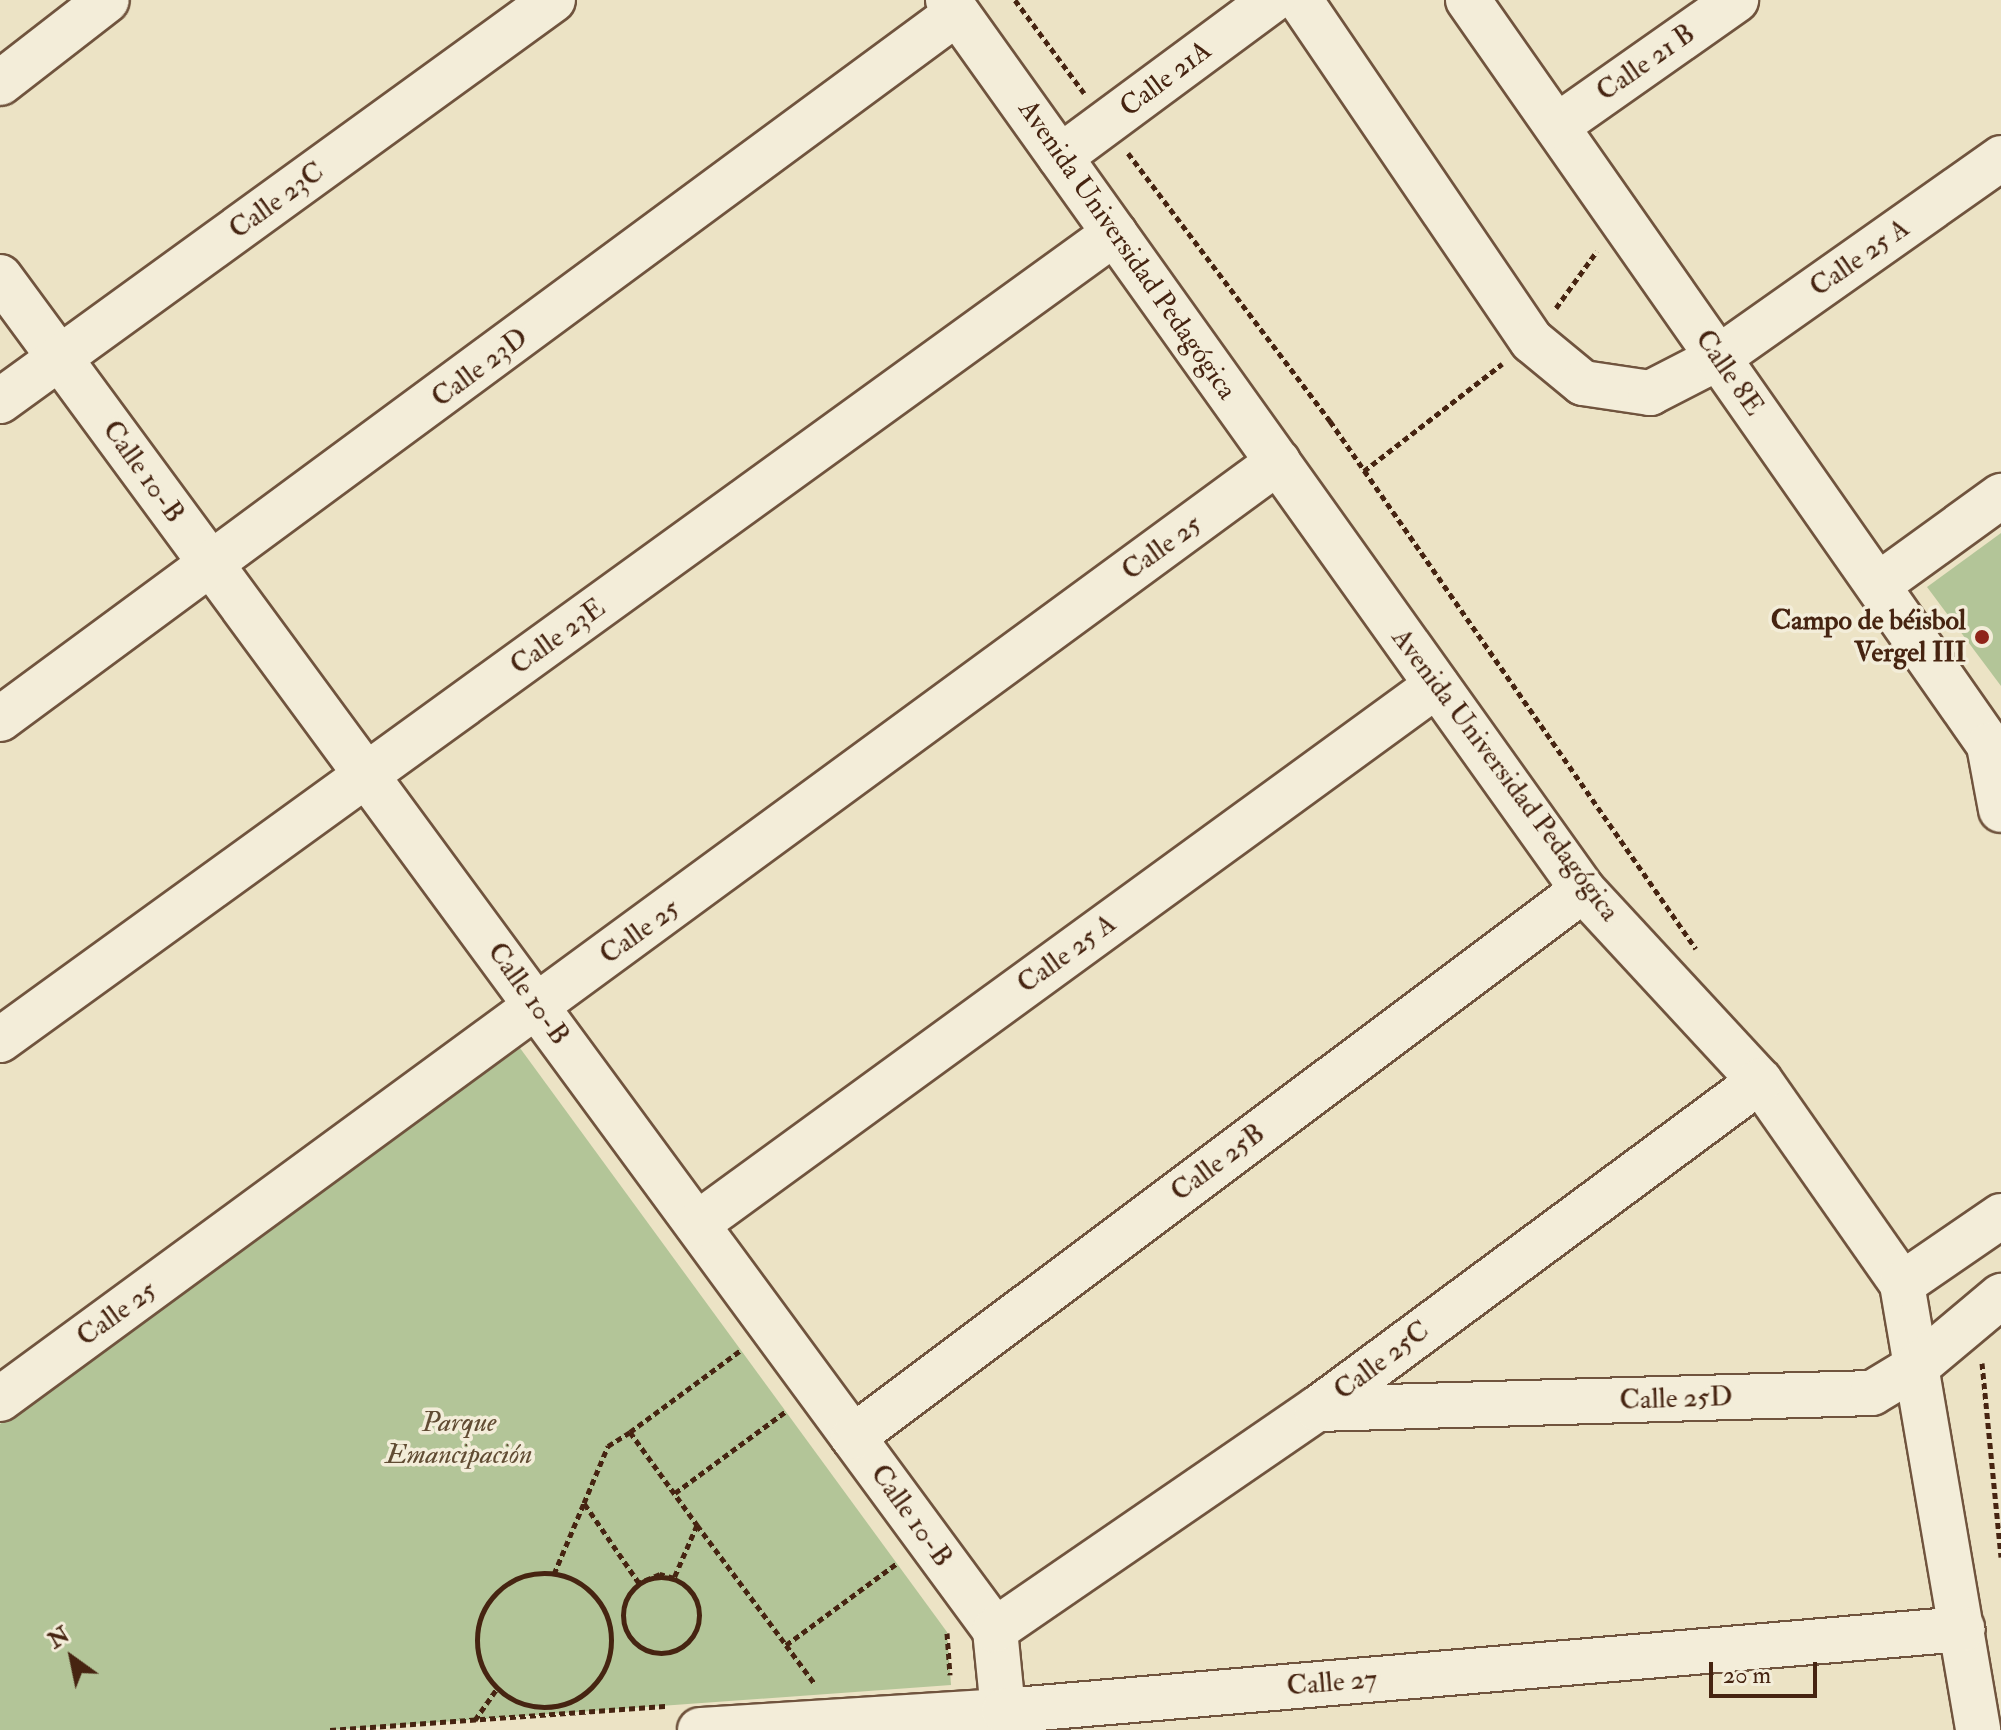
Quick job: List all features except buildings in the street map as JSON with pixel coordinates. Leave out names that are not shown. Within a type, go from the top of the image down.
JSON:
[{"type":"street","points":[[0,83],[107,0]]},
{"type":"street","name":"Calle 23C","points":[[0,401],[553,0]]},
{"type":"street","name":"Calle 21A","points":[[1060,157],[1272,0]]},
{"type":"street","points":[[1300,0],[1532,341]]},
{"type":"street","name":"Calle 8E","points":[[1468,0],[1995,754],[2001,810]]},
{"type":"street","name":"Calle 21 B","points":[[1557,126],[1736,0]]},
{"type":"street","name":"Avenida Universidad Pedagógica","points":[[953,6],[1583,890],[1760,1081],[1902,1284],[1920,1364],[1978,1730]]},
{"type":"street","name":"Calle 23D","points":[[0,719],[213,566],[953,6]]},
{"type":"street","name":"Calle 25 A","points":[[1532,341],[1583,383],[1650,393],[1718,358],[2001,158]]},
{"type":"street","name":"Calle 23E","points":[[0,1040],[1115,233]]},
{"type":"street","name":"Calle 10-B","points":[[0,277],[995,1630]]},
{"type":"street","name":"Calle 25","points":[[0,1399],[1278,462]]},
{"type":"street","points":[[1878,585],[2001,496]]},
{"type":"street","name":"Calle 25 A","points":[[697,1224],[1437,685]]},
{"type":"street","name":"Calle 25B","points":[[853,1437],[1583,890]]},
{"type":"street","name":"Calle 25C","points":[[995,1630],[1317,1409],[1760,1081]]},
{"type":"street","points":[[1902,1284],[2001,1216]]},
{"type":"street","name":"Calle 25D","points":[[1317,1409],[1872,1393],[1920,1364],[1963,1322],[2001,1296]]},
{"type":"street","name":"Calle 27","points":[[690,1718],[1004,1720],[1963,1629]]},
{"type":"street","points":[[995,1630],[1004,1720]]},
{"type":"path","points":[[1015,0],[1364,471],[1704,959]]},
{"type":"path","points":[[1364,471],[1532,341],[1621,219]]},
{"type":"path","points":[[1963,1322],[1984,1367],[2001,1557]]},
{"type":"path","points":[[732,1337],[750,1362]]},
{"type":"path","points":[[554,1574],[608,1446],[741,1350]]},
{"type":"path","points":[[777,1399],[795,1424]]},
{"type":"path","points":[[675,1493],[786,1412]]},
{"type":"path","points":[[630,1432],[823,1695]]},
{"type":"path","points":[[584,1503],[639,1583]]},
{"type":"path","points":[[674,1578],[697,1525]]},
{"type":"path","points":[[888,1551],[905,1575]]},
{"type":"path","points":[[786,1645],[897,1563]]},
{"type":"path","points":[[554,1574],[586,1588],[610,1632],[605,1668],[581,1695],[547,1707],[512,1699],[497,1689],[477,1652],[483,1611],[513,1581],[554,1574]]},
{"type":"path","points":[[610,1632],[625,1633],[648,1654],[679,1652],[700,1629],[697,1598],[674,1578],[660,1574],[639,1583],[623,1605],[625,1633]]},
{"type":"path","points":[[939,1620],[947,1632],[951,1685]]},
{"type":"path","points":[[475,1720],[497,1689]]},
{"type":"path","points":[[330,1730],[475,1720],[690,1718]]},
{"type":"green space","name":"Campo de béisbol Vergel III","points":[[2001,533],[2001,686],[1927,587]]},
{"type":"green space","name":"Parque Emancipación","points":[[520,1048],[947,1632],[951,1685],[330,1730],[0,1730],[0,1424]]},
{"type":"place","name":"Campo de béisbol Vergel III","points":[[1982,637]]}]
